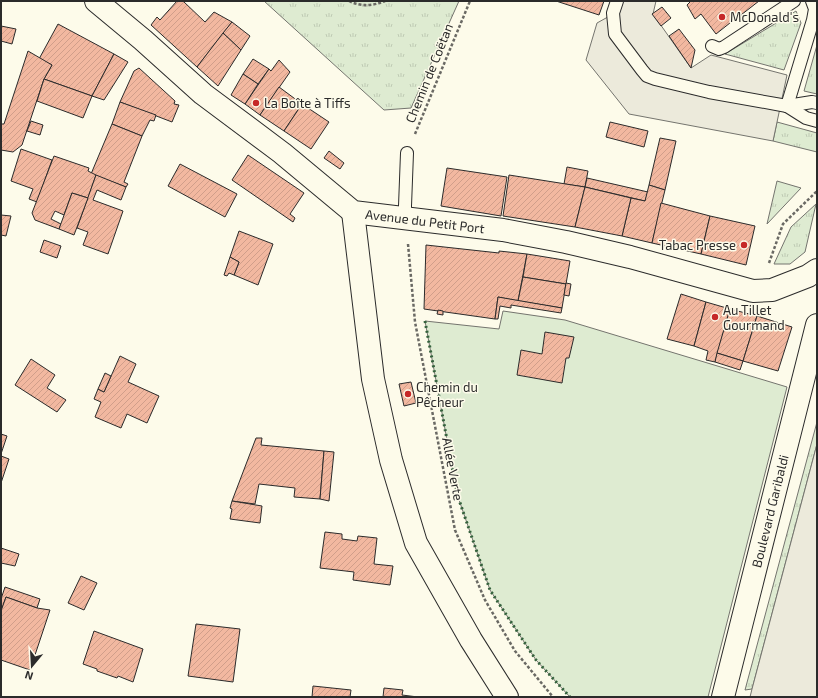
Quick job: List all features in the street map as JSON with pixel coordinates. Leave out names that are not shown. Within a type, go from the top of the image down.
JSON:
[{"type":"street","name":"Avenue du Petit Port","points":[[96,1],[144,40],[203,94],[282,153],[354,212],[503,230],[566,242],[630,257],[753,291],[772,290],[808,276],[817,270]]},
{"type":"street","points":[[354,212],[373,379],[391,460],[416,543],[507,697]]},
{"type":"street","name":"Boulevard Garibaldi","points":[[723,697],[817,325]]},
{"type":"lane","points":[[617,1],[613,13],[615,34],[647,76],[709,92],[787,106],[817,102]]},
{"type":"lane","points":[[712,46],[719,49],[724,47],[794,1]]},
{"type":"lane","points":[[787,106],[813,20],[814,9],[812,1]]},
{"type":"lane","points":[[787,106],[806,118],[817,121]]},
{"type":"lane","points":[[405,218],[407,153]]},
{"type":"path","points":[[349,1],[358,5],[377,4],[385,1]]},
{"type":"path","name":"Chemin de Coëtan","points":[[407,153],[470,1]]},
{"type":"path","points":[[769,264],[783,224],[817,191]]},
{"type":"path","name":"Allée Verte","points":[[405,218],[415,322],[455,530],[485,600],[515,650],[553,697]]},
{"type":"green space","points":[[264,1],[459,1],[411,108],[384,110]]},
{"type":"green space","points":[[796,11],[801,23],[784,70],[725,54]]},
{"type":"green space","points":[[817,45],[817,94],[804,91]]},
{"type":"green space","points":[[777,122],[817,133],[817,152],[773,141]]},
{"type":"green space","points":[[777,181],[801,188],[767,224]]},
{"type":"green space","points":[[816,204],[805,252],[790,264],[774,264],[791,227]]},
{"type":"green space","points":[[503,311],[565,320],[787,387],[708,697],[570,697],[536,660],[490,590],[457,494],[425,321],[499,329]]},
{"type":"green space","points":[[817,422],[817,444],[752,689],[745,690]]},
{"type":"shaded area","points":[[619,1],[656,1],[653,14],[691,68],[711,55],[787,75],[773,141],[629,114],[586,60],[597,23],[615,13]]},
{"type":"shaded area","points":[[817,444],[817,697],[750,697],[752,689]]},
{"type":"building","points":[[177,1],[183,1],[205,22],[214,12],[232,22],[197,67],[151,25],[157,17],[160,20]]},
{"type":"building","points":[[556,1],[604,1],[599,15]]},
{"type":"building","name":"McDonald's","points":[[691,1],[759,1],[741,15],[742,16],[736,20],[735,19],[716,34],[701,14],[695,19],[687,5]]},
{"type":"building","points":[[662,7],[671,18],[661,26],[652,14]]},
{"type":"building","points":[[232,22],[250,36],[241,50],[223,33]]},
{"type":"building","points":[[58,24],[114,54],[92,96],[44,79],[52,65],[39,59]]},
{"type":"building","points":[[1,26],[16,29],[12,44],[1,41]]},
{"type":"building","points":[[679,29],[695,50],[691,68],[669,36]]},
{"type":"building","points":[[223,33],[241,50],[218,86],[197,67]]},
{"type":"building","points":[[28,51],[52,65],[44,79],[22,145],[13,152],[1,150],[1,124],[4,124]]},
{"type":"building","points":[[114,54],[128,62],[104,100],[92,96]]},
{"type":"building","points":[[253,59],[269,69],[258,84],[243,74]]},
{"type":"building","points":[[279,60],[290,72],[260,115],[245,104],[269,69],[271,71]]},
{"type":"building","points":[[139,68],[175,101],[174,104],[179,105],[172,122],[120,102],[134,71]]},
{"type":"building","points":[[243,74],[258,84],[245,104],[231,95]]},
{"type":"building","points":[[44,79],[92,96],[83,118],[37,101]]},
{"type":"building","points":[[279,87],[302,104],[284,131],[260,115]]},
{"type":"building","points":[[120,102],[156,115],[154,121],[150,120],[142,136],[112,124]]},
{"type":"building","points":[[302,104],[329,122],[311,149],[284,131]]},
{"type":"building","points":[[31,121],[43,125],[40,135],[27,131]]},
{"type":"building","points":[[610,122],[648,131],[644,147],[606,137]]},
{"type":"building","points":[[112,124],[142,136],[124,182],[128,184],[126,187],[91,174]]},
{"type":"building","points":[[660,138],[676,141],[665,190],[649,185]]},
{"type":"building","points":[[21,149],[52,160],[37,202],[29,199],[33,189],[11,181]]},
{"type":"building","points":[[329,151],[344,163],[340,169],[324,158]]},
{"type":"building","points":[[248,155],[304,193],[290,214],[295,218],[293,222],[232,180]]},
{"type":"building","points":[[54,156],[89,168],[88,171],[96,175],[88,198],[72,193],[64,215],[55,211],[51,219],[61,224],[59,229],[35,220],[32,213]]},
{"type":"building","points":[[180,164],[237,194],[225,217],[168,186]]},
{"type":"building","points":[[567,167],[588,171],[585,187],[564,184]]},
{"type":"building","points":[[447,168],[507,177],[501,216],[441,206]]},
{"type":"building","points":[[96,175],[126,187],[121,200],[97,190],[93,200],[123,211],[108,254],[83,245],[88,232],[77,228]]},
{"type":"building","points":[[509,175],[585,187],[575,227],[503,216]]},
{"type":"building","points":[[587,178],[648,192],[645,201],[585,187]]},
{"type":"building","points":[[649,185],[665,190],[652,243],[622,236],[631,198],[645,201]]},
{"type":"building","points":[[585,187],[631,198],[622,236],[575,227]]},
{"type":"building","points":[[72,193],[88,198],[74,235],[59,229]]},
{"type":"building","points":[[661,203],[710,216],[701,254],[652,243]]},
{"type":"building","points":[[1,215],[11,216],[6,236],[1,235]]},
{"type":"building","points":[[710,216],[755,226],[746,265],[701,254]]},
{"type":"building","points":[[239,231],[273,244],[258,285],[234,275],[239,262],[230,257]]},
{"type":"building","points":[[44,240],[61,246],[57,258],[40,252]]},
{"type":"building","points":[[426,245],[499,253],[499,251],[527,254],[518,301],[498,297],[495,319],[424,309]]},
{"type":"building","points":[[527,254],[570,261],[566,284],[523,277]]},
{"type":"building","points":[[230,257],[239,262],[234,275],[229,273],[227,276],[224,275]]},
{"type":"building","points":[[523,277],[566,284],[562,308],[518,301]]},
{"type":"building","points":[[566,283],[571,284],[569,296],[564,295]]},
{"type":"building","points":[[681,294],[706,302],[694,346],[667,339]]},
{"type":"building","points":[[498,297],[562,308],[561,313],[511,305],[511,308],[500,306],[498,319],[495,319]]},
{"type":"building","points":[[706,302],[730,309],[715,362],[706,360],[708,351],[694,346]]},
{"type":"building","points":[[730,309],[757,316],[743,361],[717,353]]},
{"type":"building","points":[[438,310],[443,311],[443,315],[437,314]]},
{"type":"building","points":[[757,316],[792,327],[778,371],[743,361]]},
{"type":"building","points":[[545,332],[574,337],[569,358],[566,358],[562,383],[517,375],[521,350],[542,354]]},
{"type":"building","points":[[717,353],[743,361],[740,370],[715,362]]},
{"type":"building","points":[[120,356],[136,364],[128,382],[159,396],[147,423],[127,414],[121,428],[95,417],[101,402],[94,399],[98,389],[104,392]]},
{"type":"building","points":[[31,359],[55,375],[47,388],[66,400],[57,412],[15,385]]},
{"type":"building","points":[[105,373],[111,376],[104,392],[98,389]]},
{"type":"building","name":"Chemin du Pêcheur","points":[[411,382],[416,403],[404,406],[399,384]]},
{"type":"building","points":[[1,434],[7,436],[1,454]]},
{"type":"building","points":[[256,438],[262,438],[261,445],[324,451],[320,499],[294,497],[295,488],[259,484],[255,504],[232,501]]},
{"type":"building","points":[[324,451],[334,452],[329,501],[320,499]]},
{"type":"building","points":[[1,456],[9,459],[1,483]]},
{"type":"building","points":[[232,501],[262,506],[260,523],[230,519],[232,509],[230,508]]},
{"type":"building","points":[[325,532],[342,534],[342,539],[357,541],[358,536],[377,538],[374,564],[393,566],[390,585],[353,580],[354,572],[320,568]]},
{"type":"building","points":[[1,548],[19,554],[15,566],[1,563]]},
{"type":"building","points":[[81,576],[97,583],[84,610],[68,603]]},
{"type":"building","points":[[5,587],[40,599],[37,608],[6,597],[1,611],[1,599]]},
{"type":"building","points":[[6,597],[37,608],[50,610],[30,670],[1,660],[1,611]]},
{"type":"building","points":[[196,624],[240,629],[233,682],[188,676]]},
{"type":"building","points":[[94,631],[143,649],[133,682],[118,676],[117,678],[97,671],[97,669],[83,664]]},
{"type":"building","points":[[313,686],[351,690],[350,697],[312,697]]},
{"type":"building","points":[[384,688],[403,690],[402,695],[418,697],[383,697]]},
{"type":"hedge","points":[[425,321],[457,494],[490,590],[536,660],[570,697]]},
{"type":"place","name":"McDonald's","points":[[722,17]]},
{"type":"place","name":"La Boîte à Tiffs","points":[[256,103]]},
{"type":"place","name":"Tabac Presse","points":[[744,245]]},
{"type":"place","name":"Au Tillet Gourmand","points":[[715,317]]},
{"type":"place","name":"Chemin du Pêcheur","points":[[408,394]]}]
